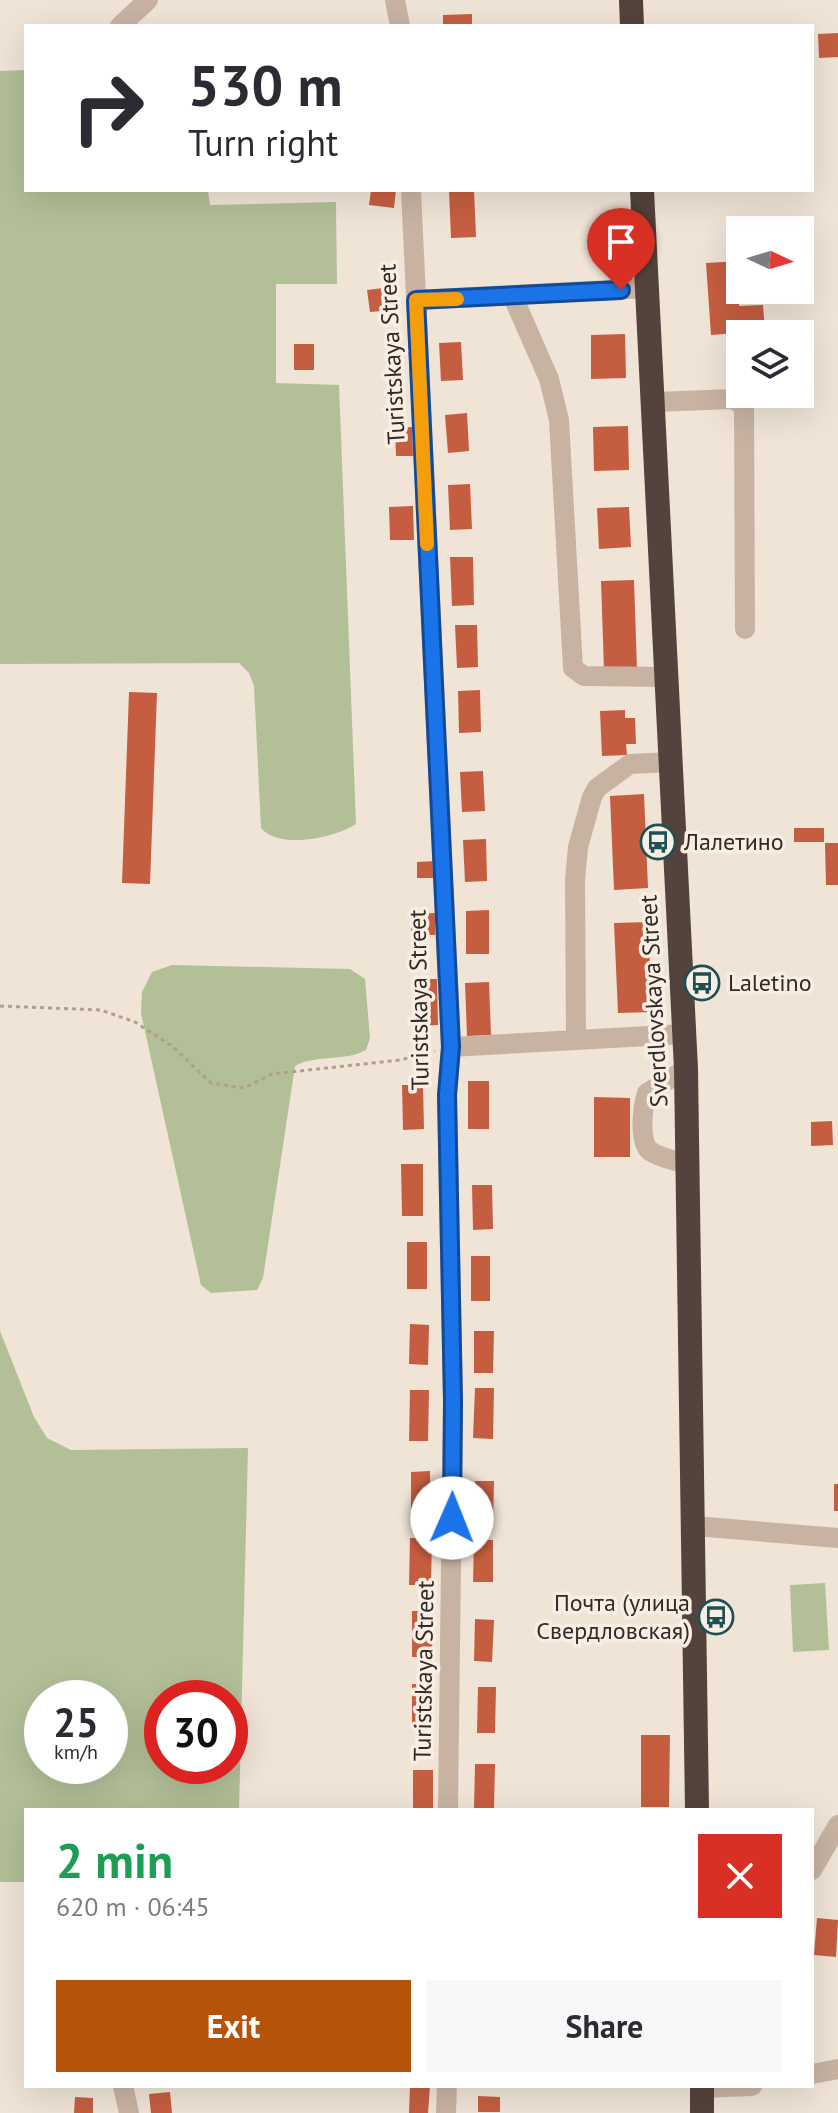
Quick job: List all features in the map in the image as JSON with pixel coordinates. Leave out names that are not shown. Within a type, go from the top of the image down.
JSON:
[{"type":"highway","points":[[631,0],[632,24]]},
{"type":"highway","name":"Sverdlovskaya Street","points":[[642,192],[686,1069],[697,1808]]},
{"type":"highway","points":[[702,2088],[702,2113]]},
{"type":"street","points":[[122,24],[148,0]]},
{"type":"street","points":[[395,0],[400,24]]},
{"type":"street","name":"Turistskaya Street","points":[[411,192],[451,1047],[447,1095],[453,1401],[448,1808]]},
{"type":"street","points":[[416,300],[648,288]]},
{"type":"street","points":[[513,297],[549,379],[559,420],[573,668],[584,676],[667,677]]},
{"type":"street","points":[[655,402],[733,399],[744,406],[745,629]]},
{"type":"street","points":[[576,1038],[575,880],[578,847],[592,797],[597,788],[630,764],[671,762]]},
{"type":"street","points":[[451,1047],[684,1034]]},
{"type":"street","points":[[686,1069],[647,1093],[643,1104],[645,1145],[651,1152],[689,1165]]},
{"type":"street","points":[[694,1526],[838,1538]]},
{"type":"street","points":[[814,1867],[838,1825]]},
{"type":"street","points":[[814,2074],[838,2069]]},
{"type":"street","points":[[123,2088],[129,2113]]},
{"type":"street","points":[[446,2113],[447,2088]]},
{"type":"path","points":[[0,1006],[101,1010],[135,1022],[172,1046],[211,1083],[244,1088],[272,1074],[400,1060],[451,1047]]},
{"type":"green space","points":[[24,70],[24,192],[208,192],[210,205],[336,202],[337,284],[276,284],[276,383],[339,385],[356,824],[347,829],[307,840],[293,840],[269,835],[261,828],[254,686],[249,673],[239,663],[0,664],[0,71]]},
{"type":"green space","points":[[172,965],[350,969],[365,979],[370,1038],[366,1050],[295,1066],[263,1278],[257,1290],[211,1293],[201,1285],[141,1013],[142,992],[152,972]]},
{"type":"green space","points":[[0,1331],[34,1417],[47,1438],[71,1450],[248,1448],[242,1680],[144,1680],[144,1784],[240,1784],[239,1808],[24,1808],[24,1882],[0,1882]]},
{"type":"green space","points":[[825,1583],[829,1650],[793,1652],[790,1585]]},
{"type":"building","points":[[472,14],[472,24],[443,24],[443,15]]},
{"type":"building","points":[[838,33],[838,57],[819,58],[818,34]]},
{"type":"building","points":[[371,192],[396,192],[394,208],[369,205]]},
{"type":"building","points":[[449,192],[474,192],[476,237],[451,238]]},
{"type":"building","points":[[726,262],[726,304],[763,305],[764,320],[726,320],[726,334],[711,335],[706,263]]},
{"type":"building","points":[[391,287],[394,310],[370,312],[367,290]]},
{"type":"building","points":[[625,334],[626,378],[591,379],[591,335]]},
{"type":"building","points":[[461,342],[463,380],[441,381],[439,343]]},
{"type":"building","points":[[294,344],[314,344],[314,370],[294,370]]},
{"type":"building","points":[[467,413],[469,451],[448,453],[445,415]]},
{"type":"building","points":[[628,426],[629,470],[594,471],[593,427]]},
{"type":"building","points":[[412,427],[413,456],[396,456],[395,428]]},
{"type":"building","points":[[470,484],[472,529],[450,530],[448,485]]},
{"type":"building","points":[[413,506],[414,540],[390,540],[389,507]]},
{"type":"building","points":[[629,507],[631,547],[599,549],[597,508]]},
{"type":"building","points":[[450,557],[473,557],[474,605],[452,606]]},
{"type":"building","points":[[634,580],[637,669],[604,670],[601,581]]},
{"type":"building","points":[[455,625],[477,625],[478,667],[457,668]]},
{"type":"building","points":[[480,690],[481,732],[459,733],[458,691]]},
{"type":"building","points":[[129,692],[157,693],[150,884],[122,883]]},
{"type":"building","points":[[625,710],[625,718],[635,718],[636,744],[626,744],[627,755],[602,756],[600,711]]},
{"type":"building","points":[[483,771],[485,811],[462,812],[460,772]]},
{"type":"building","points":[[644,794],[648,888],[614,890],[610,796]]},
{"type":"building","points":[[794,828],[824,828],[824,842],[794,842]]},
{"type":"building","points":[[486,839],[487,881],[465,882],[463,840]]},
{"type":"building","points":[[825,843],[838,843],[838,885],[826,885]]},
{"type":"building","points":[[436,861],[435,878],[417,878],[417,862]]},
{"type":"building","points":[[489,910],[489,954],[466,954],[466,911]]},
{"type":"building","points":[[435,913],[435,935],[411,935],[411,914]]},
{"type":"building","points":[[648,922],[652,1012],[618,1013],[614,923]]},
{"type":"building","points":[[413,979],[437,979],[438,1025],[414,1026]]},
{"type":"building","points":[[489,982],[491,1035],[467,1036],[465,983]]},
{"type":"building","points":[[468,1081],[489,1081],[489,1129],[468,1129]]},
{"type":"building","points":[[402,1085],[423,1085],[424,1129],[403,1130]]},
{"type":"building","points":[[594,1097],[630,1098],[630,1157],[594,1157]]},
{"type":"building","points":[[832,1121],[833,1145],[811,1146],[811,1122]]},
{"type":"building","points":[[401,1164],[423,1164],[423,1216],[402,1216]]},
{"type":"building","points":[[472,1185],[492,1185],[493,1229],[473,1230]]},
{"type":"building","points":[[407,1242],[427,1242],[427,1289],[407,1289]]},
{"type":"building","points":[[471,1256],[490,1256],[490,1301],[471,1301]]},
{"type":"building","points":[[410,1324],[429,1325],[428,1365],[409,1364]]},
{"type":"building","points":[[474,1331],[494,1331],[493,1373],[474,1373]]},
{"type":"building","points":[[475,1388],[494,1388],[493,1439],[473,1438]]},
{"type":"building","points":[[410,1390],[429,1390],[428,1441],[409,1441]]},
{"type":"building","points":[[430,1471],[430,1517],[411,1517],[411,1472]]},
{"type":"building","points":[[475,1481],[494,1481],[493,1521],[474,1520]]},
{"type":"building","points":[[834,1484],[838,1484],[838,1511],[834,1511]]},
{"type":"building","points":[[410,1538],[432,1538],[431,1585],[409,1585]]},
{"type":"building","points":[[474,1540],[493,1540],[493,1582],[473,1582]]},
{"type":"building","points":[[412,1611],[433,1611],[432,1657],[412,1657]]},
{"type":"building","points":[[475,1619],[494,1620],[492,1662],[474,1661]]},
{"type":"building","points":[[412,1684],[433,1684],[433,1726],[412,1726]]},
{"type":"building","points":[[478,1687],[496,1687],[495,1733],[477,1733]]},
{"type":"building","points":[[641,1735],[670,1735],[669,1807],[641,1807]]},
{"type":"building","points":[[475,1764],[495,1764],[494,1808],[474,1808]]},
{"type":"building","points":[[413,1770],[433,1770],[433,1808],[413,1808]]},
{"type":"building","points":[[817,1918],[838,1920],[836,1957],[814,1955]]},
{"type":"building","points":[[410,2088],[430,2088],[428,2113],[409,2113]]},
{"type":"building","points":[[170,2092],[172,2113],[151,2113],[149,2094]]},
{"type":"building","points":[[478,2096],[500,2097],[500,2112],[478,2112]]},
{"type":"building","points":[[75,2097],[93,2098],[93,2113],[74,2113]]},
{"type":"slow traffic","points":[[427,544],[416,300],[457,299]]},
{"type":"place","name":"Лалетино","points":[[658,842]]},
{"type":"place","name":"Laletino","points":[[702,983]]},
{"type":"place","name":"Почта (улица Свердловская)","points":[[716,1617]]},
{"type":"route","points":[[452,1518],[447,1095],[451,1047],[416,300],[621,290]]}]
